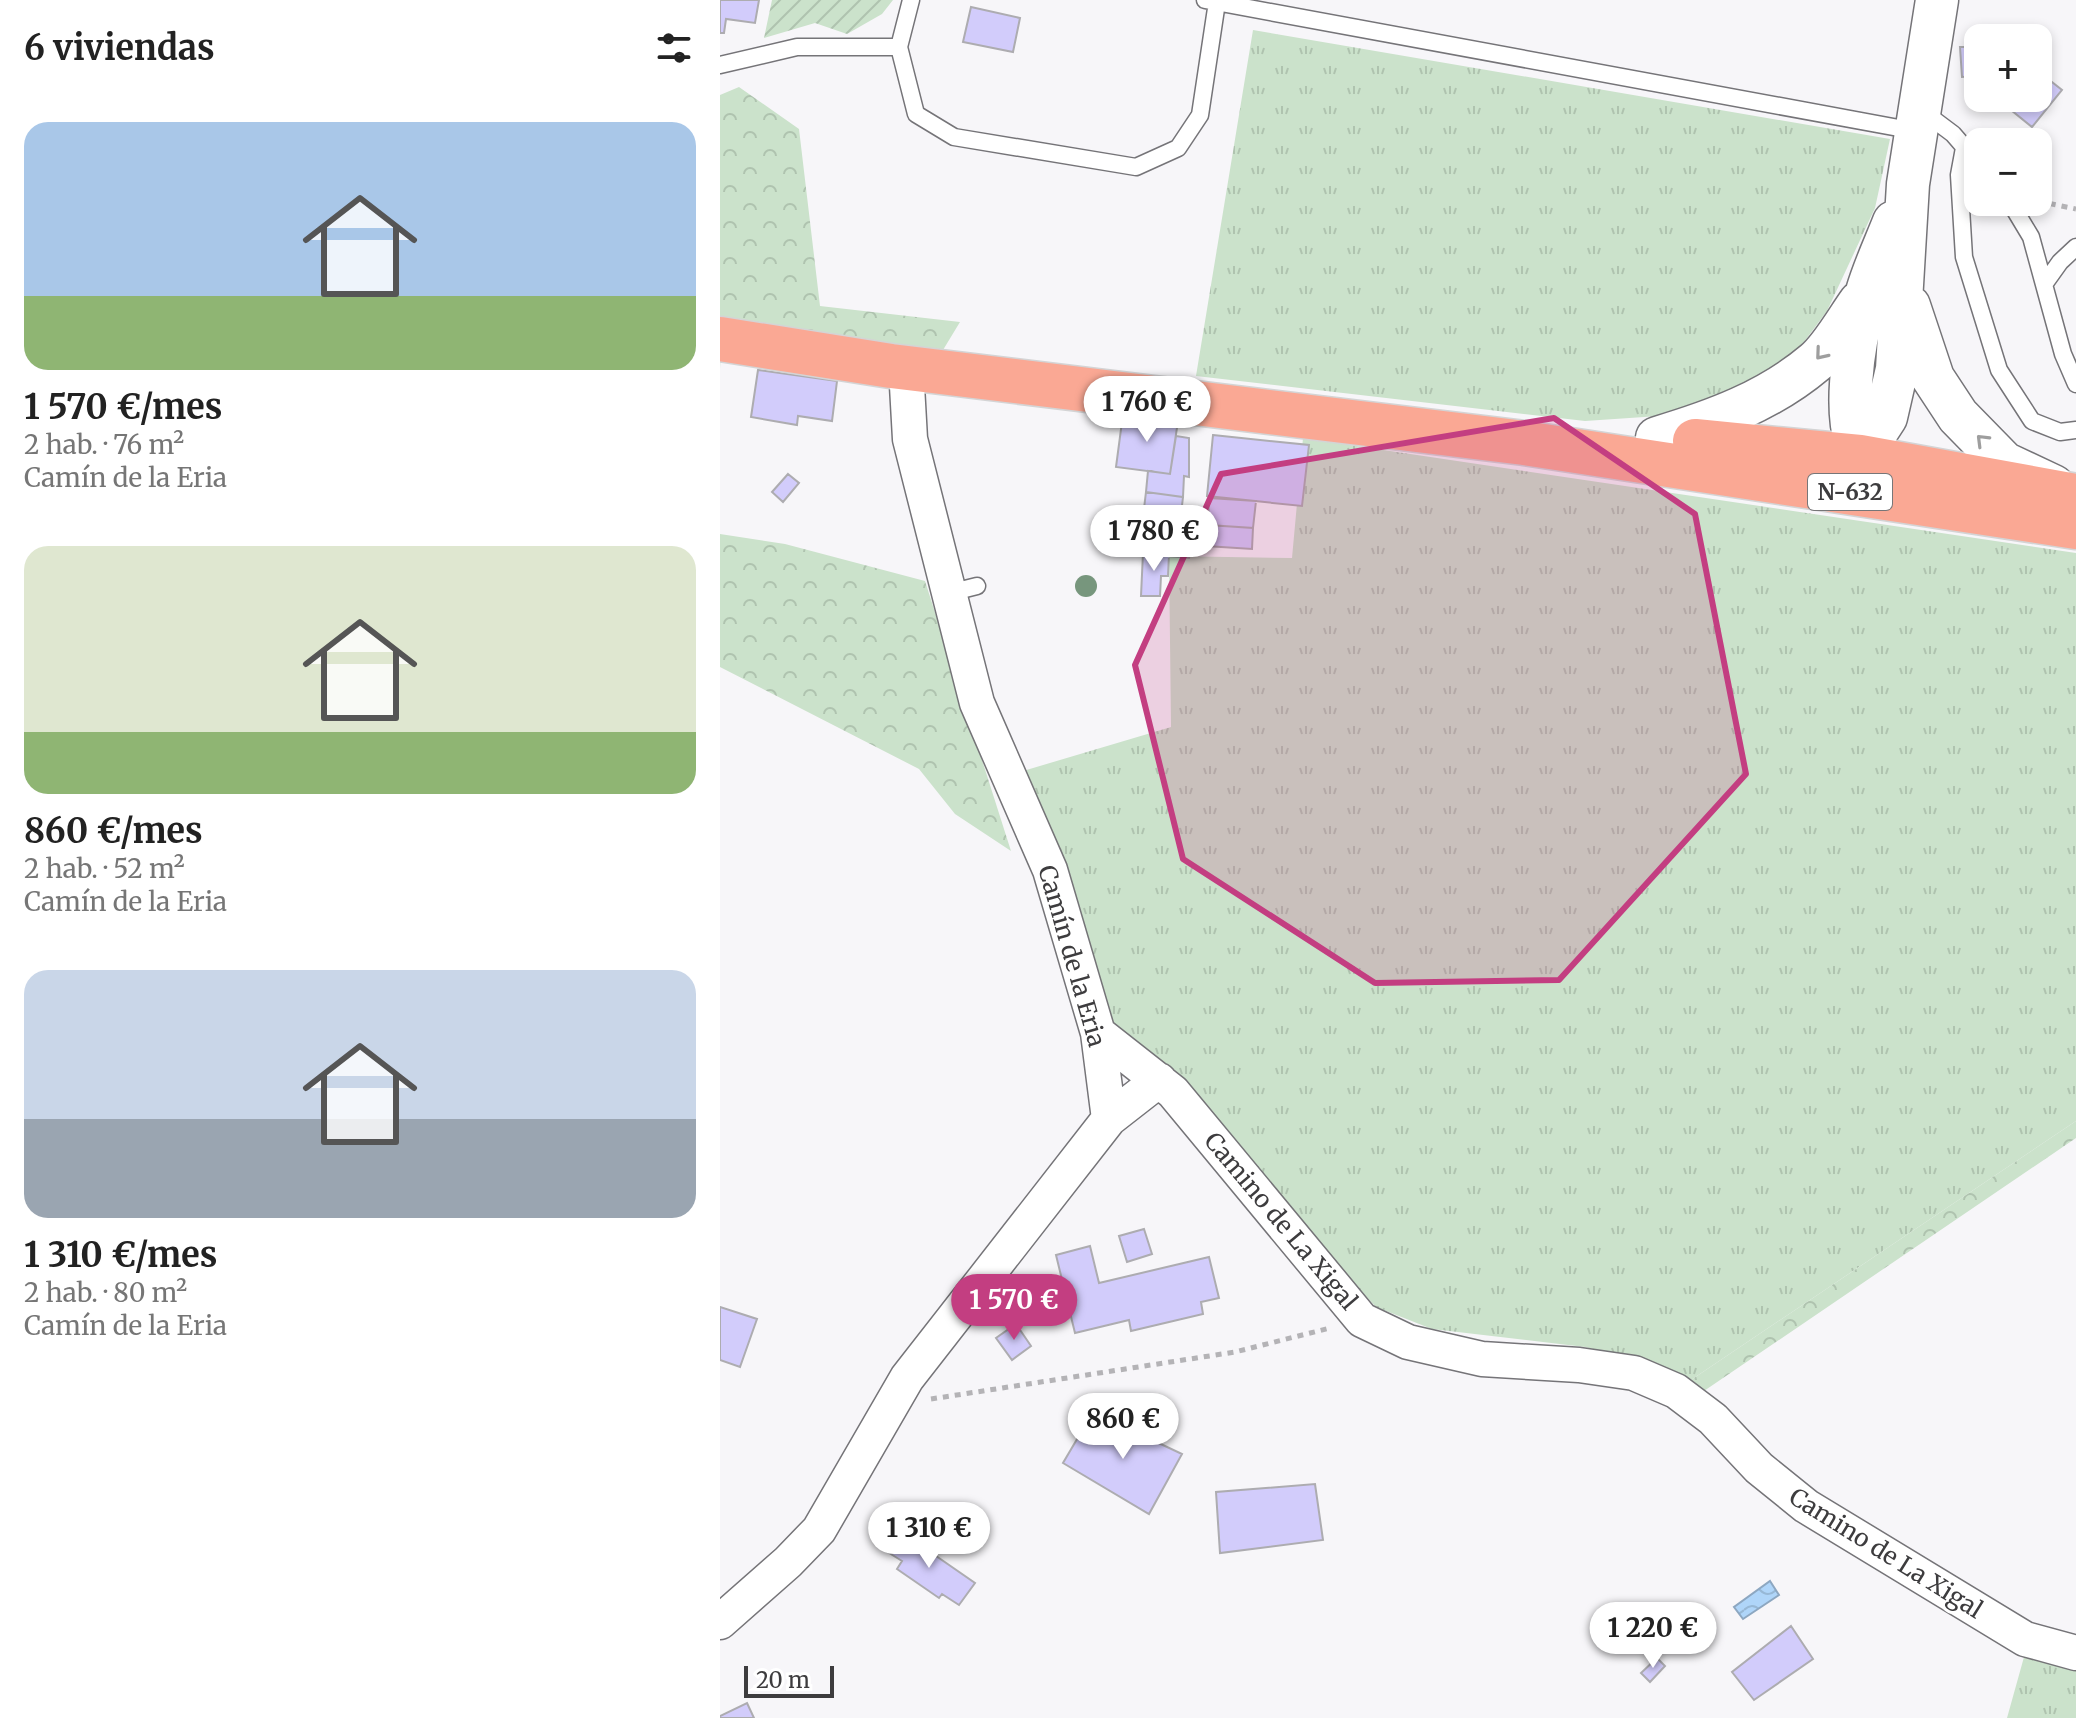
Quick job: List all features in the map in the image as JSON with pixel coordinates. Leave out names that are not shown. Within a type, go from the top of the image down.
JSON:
[{"type":"highway","name":"N-632","points":[[720,339],[906,368],[1524,443],[1650,449],[2070,510]]},
{"type":"highway","points":[[1650,449],[1860,457],[2070,510]]},
{"type":"street","points":[[1860,457],[1854,433],[1850,382],[1885,286],[1908,184],[1937,0]]},
{"type":"street","points":[[1650,449],[1757,401],[1817,361],[1885,286]]},
{"type":"street","points":[[1885,286],[1933,378],[1958,416],[2004,463],[2070,510]]},
{"type":"street","name":"Camín de la Eria","points":[[906,368],[910,439],[963,589],[977,703],[1050,870],[1098,1033],[1109,1119]]},
{"type":"street","name":"Camino de La Xigal","points":[[1098,1033],[1173,1092],[1362,1320],[1408,1342],[1482,1359],[1579,1365],[1634,1373],[1676,1391],[1713,1419],[1759,1468],[1806,1506],[2025,1639],[2076,1653]]},
{"type":"street","points":[[720,1622],[819,1530],[907,1378],[1109,1119],[1159,1080]]},
{"type":"lane","points":[[911,0],[899,47],[916,114],[954,137],[1136,167],[1178,148],[1200,115],[1211,1],[1918,120],[1953,134],[1964,148],[1959,175],[1964,257],[1999,370],[2032,421],[2060,432],[2076,430]]},
{"type":"lane","points":[[720,65],[797,47],[899,47]]},
{"type":"lane","points":[[2018,216],[2031,237],[2063,354],[2076,384]]},
{"type":"lane","points":[[2045,283],[2076,247]]},
{"type":"path","points":[[2052,204],[2076,209]]},
{"type":"path","points":[[892,1405],[1235,1352],[1362,1320]]},
{"type":"highlighted area","points":[[1554,418],[1695,514],[1746,774],[1559,980],[1375,983],[1183,859],[1135,665],[1221,474]]},
{"type":"green space","points":[[772,0],[893,0],[882,14],[847,34],[815,23],[764,38]]},
{"type":"green space","points":[[1253,30],[1890,139],[1875,208],[1827,311],[1795,354],[1745,391],[1674,415],[1585,421],[1196,376]]},
{"type":"green space","points":[[739,87],[799,129],[820,306],[960,322],[943,350],[722,323],[720,369],[720,95]]},
{"type":"green space","points":[[1303,438],[2076,553],[2076,1121],[1688,1382],[1649,1363],[1585,1347],[1432,1329],[1376,1307],[1109,1022],[1023,771],[1171,727],[1169,556],[1292,558]]},
{"type":"green space","points":[[720,534],[785,544],[925,581],[1011,851],[955,814],[919,769],[720,667]]},
{"type":"green space","points":[[2076,1121],[2076,1138],[1701,1393],[1688,1382]]},
{"type":"green space","points":[[2024,1657],[2076,1666],[2076,1718],[2007,1718]]},
{"type":"water","points":[[1770,1581],[1779,1595],[1743,1619],[1734,1607]]},
{"type":"building","points":[[720,0],[759,0],[755,23],[726,19],[724,33],[720,33]]},
{"type":"building","points":[[971,7],[1020,18],[1013,52],[963,42]]},
{"type":"building","points":[[1960,47],[1964,47],[1964,77]]},
{"type":"building","points":[[2052,82],[2062,90],[2052,102]]},
{"type":"building","points":[[2013,112],[2044,112],[2032,127]]},
{"type":"building","points":[[758,370],[837,381],[832,421],[798,416],[797,425],[751,417]]},
{"type":"building","points":[[1123,414],[1178,421],[1170,474],[1116,467]]},
{"type":"building","points":[[1213,435],[1309,445],[1302,506],[1207,496]]},
{"type":"building","points":[[1176,436],[1189,438],[1189,477],[1184,476],[1183,497],[1146,492],[1148,471],[1170,474]]},
{"type":"building","points":[[788,474],[799,483],[783,502],[772,492]]},
{"type":"building","points":[[1146,492],[1183,497],[1179,531],[1142,525]]},
{"type":"building","points":[[1209,498],[1256,501],[1253,528],[1208,525]]},
{"type":"building","points":[[1109,516],[1150,520],[1146,554],[1105,548]]},
{"type":"building","points":[[1150,520],[1193,525],[1189,558],[1146,554]]},
{"type":"building","points":[[1208,525],[1253,528],[1252,549],[1206,546]]},
{"type":"building","points":[[1143,553],[1169,554],[1168,576],[1161,576],[1160,596],[1141,596]]},
{"type":"building","points":[[1144,1229],[1152,1254],[1127,1262],[1119,1236]]},
{"type":"building","points":[[1090,1246],[1099,1283],[1209,1257],[1219,1298],[1201,1302],[1203,1314],[1131,1331],[1129,1320],[1075,1333],[1056,1255]]},
{"type":"building","points":[[720,1307],[757,1319],[740,1367],[720,1360]]},
{"type":"building","points":[[1016,1324],[1031,1346],[1012,1360],[996,1338]]},
{"type":"building","points":[[1093,1412],[1182,1454],[1149,1514],[1063,1463]]},
{"type":"building","points":[[1315,1484],[1323,1540],[1220,1553],[1216,1492]]},
{"type":"building","points":[[900,1531],[975,1583],[959,1605],[942,1594],[939,1598],[897,1569],[902,1561],[886,1551]]},
{"type":"building","points":[[1791,1626],[1813,1659],[1754,1700],[1732,1672]]},
{"type":"building","points":[[1657,1658],[1665,1666],[1650,1682],[1641,1673]]},
{"type":"building","points":[[747,1703],[754,1718],[720,1718],[720,1716]]}]
